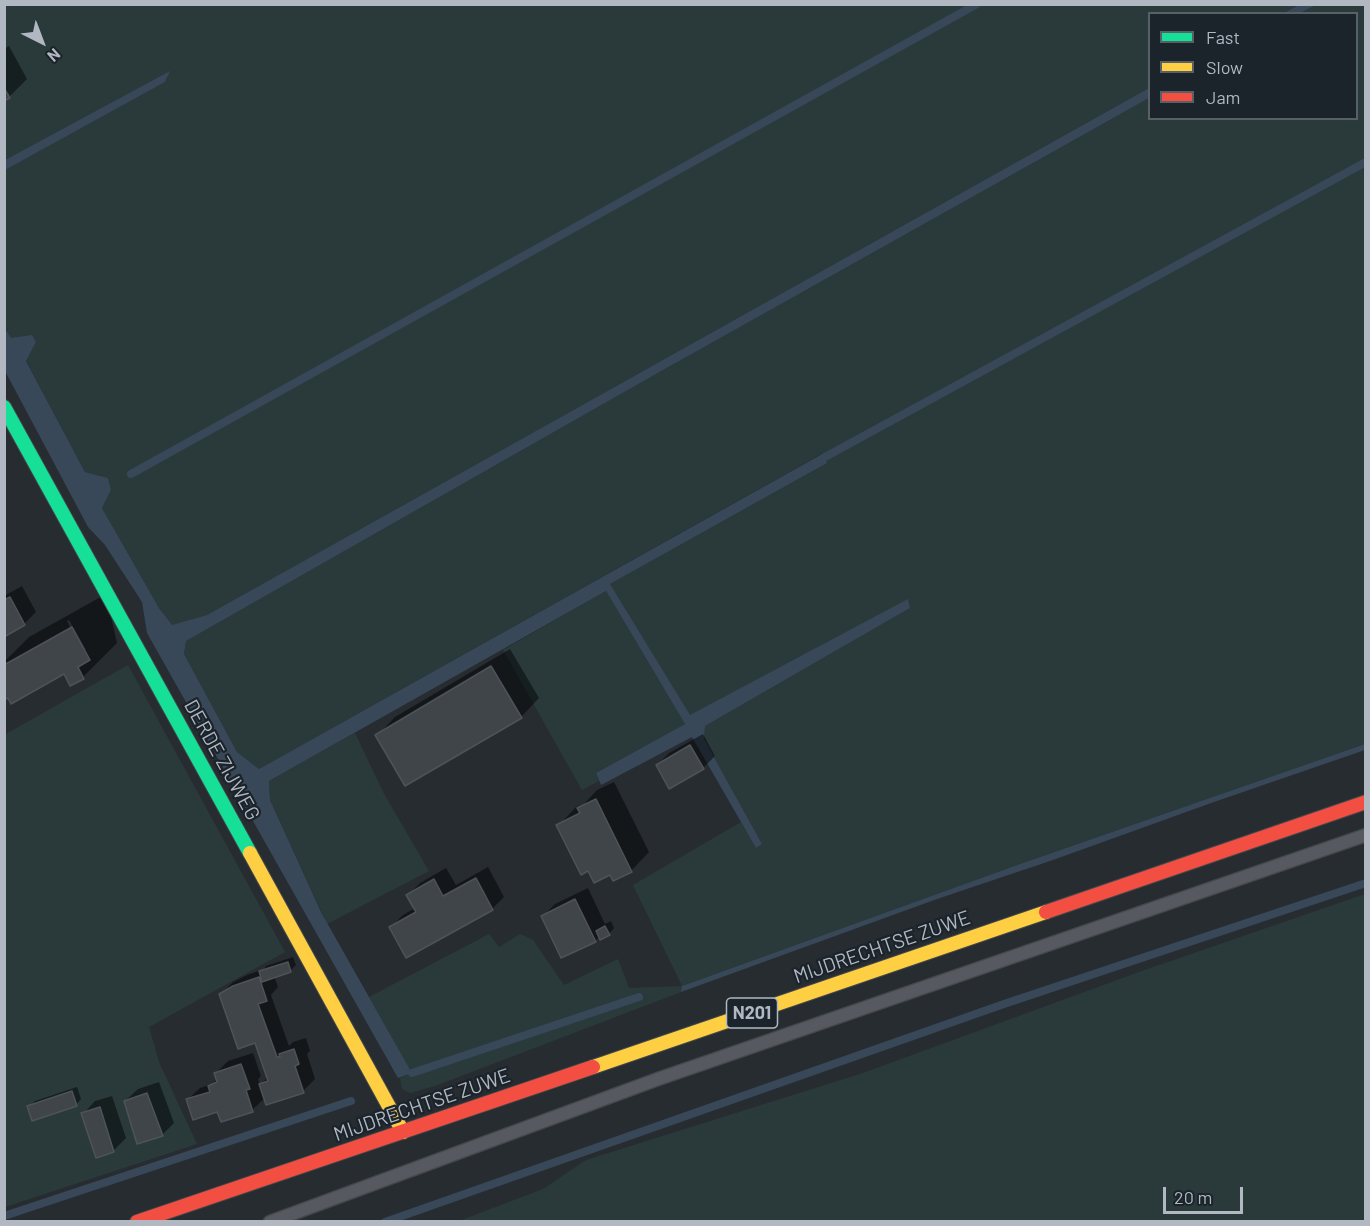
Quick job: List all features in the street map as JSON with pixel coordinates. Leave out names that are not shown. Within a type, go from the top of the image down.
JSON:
[{"type":"main road","name":"DERDE ZIJWEG","points":[[4,407],[403,1132]]},
{"type":"main road","name":"MIJDRECHTSE ZUWE","points":[[137,1221],[1365,802]]},
{"type":"lane","points":[[270,1221],[658,1079],[1365,835]]},
{"type":"shaded area","points":[[5,5],[1301,5],[1286,12],[1148,12],[1148,89],[207,615],[172,626],[159,608],[102,508],[111,490],[108,478],[85,472],[26,360],[36,342],[31,336],[11,339],[5,327],[4,170],[165,82],[169,72],[5,160]]},
{"type":"shaded area","points":[[1316,5],[1365,5],[1365,744],[1020,864],[682,986],[633,885],[741,822],[756,848],[762,844],[704,739],[705,726],[910,608],[908,600],[690,716],[610,584],[827,463],[823,453],[259,769],[237,752],[184,654],[186,641],[1148,99],[1148,120],[1358,120],[1358,12],[1302,12]]},
{"type":"shaded area","points":[[606,591],[685,724],[596,773],[599,781],[582,790],[503,650]]},
{"type":"shaded area","points":[[128,665],[285,952],[149,1027],[159,1062],[197,1144],[5,1207],[4,735]]},
{"type":"shaded area","points":[[355,733],[384,794],[429,871],[327,924],[270,800],[269,781]]},
{"type":"shaded area","points":[[1365,894],[1365,1221],[459,1221],[543,1189],[586,1160],[863,1073],[1139,972]]},
{"type":"shaded area","points":[[489,934],[499,947],[520,934],[533,940],[564,985],[618,959],[629,988],[682,986],[681,992],[435,1086],[410,1093],[402,1089],[400,1078],[412,1073],[369,997]]},
{"type":"water","points":[[1301,4],[1316,5],[1302,12],[1286,12]]},
{"type":"water","points":[[170,71],[165,82],[5,170],[5,160]]},
{"type":"water","points":[[1148,89],[1148,99],[186,641],[184,654],[237,752],[259,769],[824,453],[827,463],[610,584],[690,715],[908,599],[910,608],[705,726],[704,739],[762,844],[756,848],[692,737],[601,785],[596,773],[685,724],[606,591],[269,781],[270,800],[322,914],[412,1073],[398,1078],[147,633],[142,602],[105,545],[88,527],[5,371],[4,327],[11,338],[32,335],[36,342],[26,361],[85,472],[108,478],[111,490],[102,508],[159,608],[172,625],[207,615]]},
{"type":"water","points":[[1365,744],[1365,750],[937,899],[681,992],[682,986],[1020,864]]},
{"type":"building","points":[[4,88],[10,98],[4,101]]},
{"type":"building","points":[[10,597],[25,625],[4,637],[4,600]]},
{"type":"building","points":[[72,627],[90,660],[78,667],[84,679],[70,686],[64,674],[11,704],[8,698],[4,700],[4,665]]},
{"type":"building","points":[[491,666],[522,718],[405,786],[375,735]]},
{"type":"building","points":[[690,745],[704,769],[669,789],[656,765]]},
{"type":"building","points":[[596,799],[632,872],[613,881],[610,875],[594,883],[588,871],[581,875],[556,825],[580,813],[577,808]]},
{"type":"building","points":[[476,878],[493,910],[406,958],[389,927],[416,912],[406,895],[434,879],[443,896]]},
{"type":"building","points":[[575,899],[596,942],[561,958],[541,916]]},
{"type":"building","points":[[605,926],[610,935],[600,940],[596,931]]},
{"type":"building","points":[[288,962],[291,972],[262,982],[259,971]]},
{"type":"building","points":[[259,977],[267,1001],[258,1004],[277,1057],[280,1057],[279,1054],[294,1049],[299,1064],[295,1066],[304,1093],[266,1105],[259,1084],[268,1081],[255,1043],[238,1049],[219,994],[233,986]]},
{"type":"building","points":[[241,1064],[250,1089],[246,1090],[253,1112],[221,1122],[217,1112],[193,1120],[186,1099],[210,1092],[208,1086],[217,1082],[214,1073]]},
{"type":"building","points":[[72,1091],[77,1106],[32,1121],[27,1106]]},
{"type":"building","points":[[147,1093],[163,1136],[137,1144],[124,1101]]},
{"type":"building","points":[[100,1107],[114,1152],[96,1158],[81,1113]]},
{"type":"waterway","points":[[131,474],[977,4]]},
{"type":"waterway","points":[[825,457],[1366,162]]},
{"type":"waterway","points":[[385,1222],[1004,1004],[1366,883]]},
{"type":"waterway","points":[[412,1073],[639,997]]},
{"type":"waterway","points":[[4,1216],[351,1101]]},
{"type":"traffic: fast","points":[[4,407],[250,853]]},
{"type":"traffic: slow","points":[[250,853],[403,1132]]},
{"type":"traffic: slow","points":[[593,1067],[1046,912]]},
{"type":"traffic: jam","points":[[1046,912],[1366,802]]},
{"type":"traffic: jam","points":[[137,1222],[593,1067]]}]
